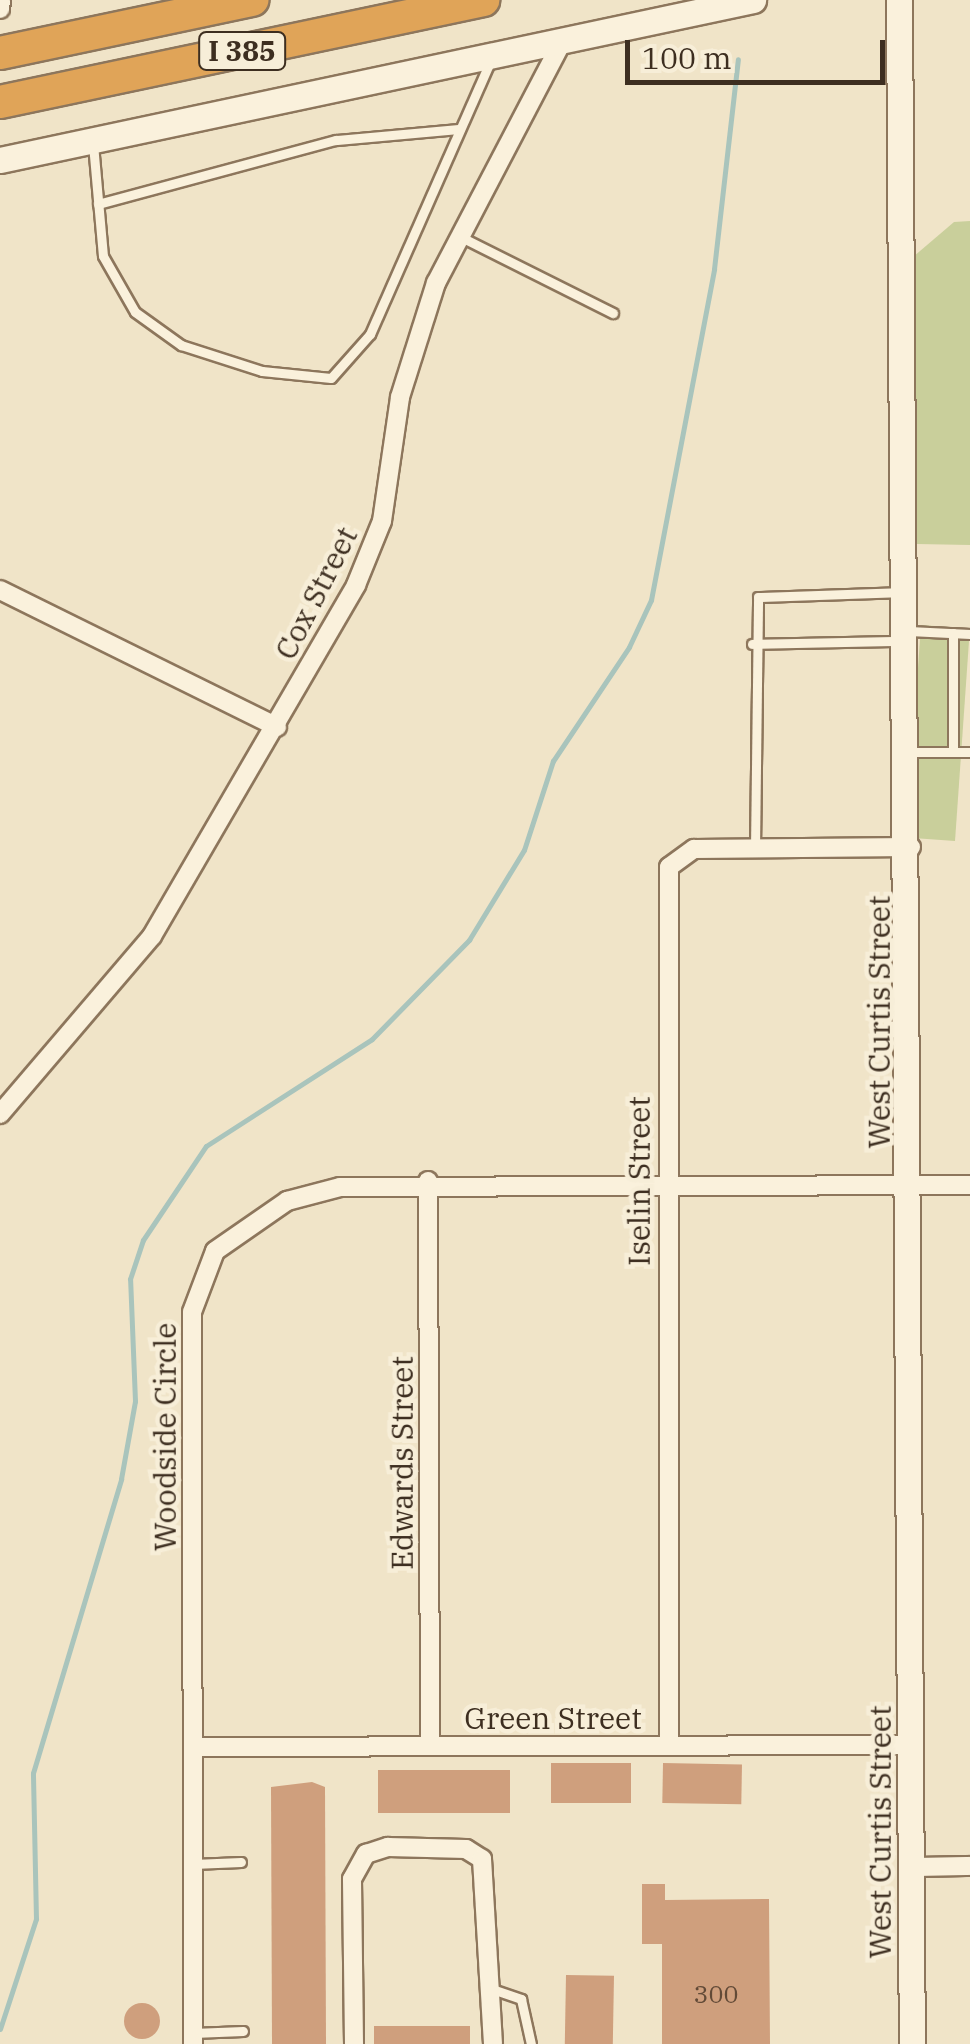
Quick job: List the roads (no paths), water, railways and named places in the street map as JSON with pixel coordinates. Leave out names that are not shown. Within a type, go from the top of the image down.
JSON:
[{"type":"highway","name":"I 385","points":[[0,53],[252,0]]},
{"type":"highway","name":"I 385","points":[[0,102],[483,0]]},
{"type":"street","points":[[0,9],[1,0]]},
{"type":"street","points":[[0,160],[754,0]]},
{"type":"street","name":"West Curtis Street","points":[[899,0],[911,847],[912,2044]]},
{"type":"street","name":"Cox Street","points":[[0,1114],[152,936],[276,727],[374,548],[412,344],[459,236],[563,40]]},
{"type":"street","points":[[0,590],[276,727]]},
{"type":"street","name":"Iselin Street","points":[[669,1745],[669,867],[694,849],[911,847]]},
{"type":"street","name":"Woodside Circle","points":[[193,2039],[192,1312],[201,1275],[229,1236],[287,1200],[428,1181],[667,1186],[970,1185]]},
{"type":"street","name":"Edwards Street","points":[[428,1181],[430,1746]]},
{"type":"street","name":"Green Street","points":[[193,1747],[912,1745]]},
{"type":"street","points":[[354,2044],[352,1878],[366,1854],[466,1849],[482,1860],[493,2044]]},
{"type":"street","points":[[912,1867],[970,1866]]},
{"type":"lane","points":[[92,141],[104,256],[135,312],[181,345],[262,371],[330,378],[370,334],[493,54]]},
{"type":"lane","points":[[98,204],[336,140],[460,129]]},
{"type":"lane","points":[[459,236],[614,313]]},
{"type":"lane","points":[[755,848],[752,644],[762,592],[908,592]]},
{"type":"lane","points":[[952,633],[953,752]]},
{"type":"lane","points":[[752,644],[970,634]]},
{"type":"lane","points":[[910,752],[970,752]]},
{"type":"lane","points":[[193,1864],[241,1862]]},
{"type":"lane","points":[[492,1989],[521,1999],[530,2044]]},
{"type":"lane","points":[[193,2039],[243,2032]]},
{"type":"waterway","points":[[0,2029],[36,1919],[33,1773],[121,1479],[135,1401],[130,1279],[143,1240],[206,1146],[372,1039],[469,940],[524,850],[553,761],[629,647],[651,600],[714,269],[738,59]]}]
